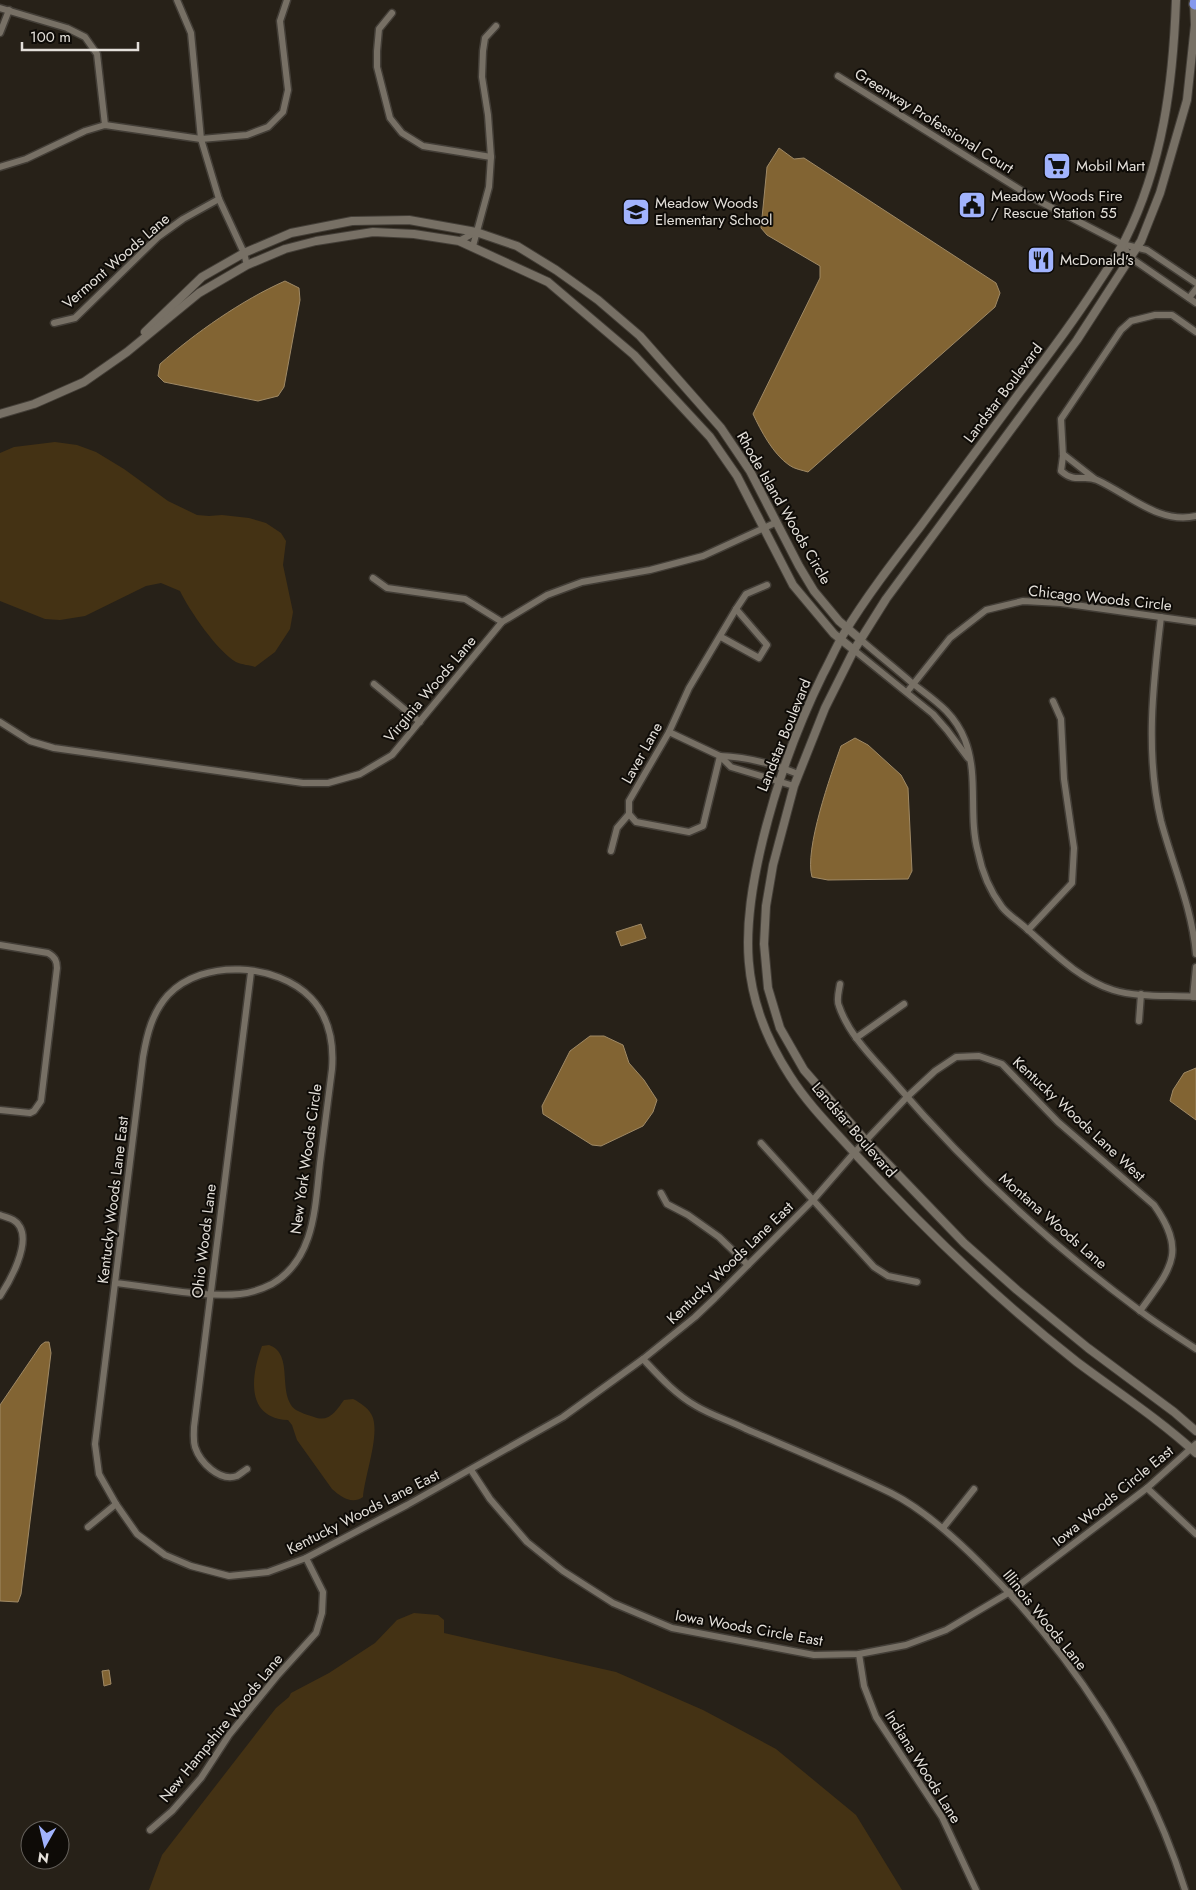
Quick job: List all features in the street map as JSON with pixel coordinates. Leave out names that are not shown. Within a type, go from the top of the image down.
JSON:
[{"type":"street","points":[[177,0],[192,32],[201,139],[219,199],[244,253],[247,265]]},
{"type":"street","points":[[0,167],[26,159],[85,130],[105,125],[201,139],[247,135],[268,128],[283,112],[288,90],[280,21],[287,0]]},
{"type":"street","name":"Landstar Boulevard","points":[[1176,0],[1173,59],[1164,126],[1146,191],[1122,244],[1073,321],[876,585],[841,639],[811,699],[778,781],[758,861],[746,939],[751,990],[767,1036],[789,1075],[806,1098],[854,1153],[953,1255],[1002,1300],[1077,1361],[1194,1449]]},
{"type":"street","name":"Landstar Boulevard","points":[[1195,1],[1195,25],[1190,76],[1183,118],[1160,193],[1138,246],[1077,340],[886,599],[854,650],[825,708],[794,786],[773,865],[766,906],[764,944],[768,988],[780,1028],[804,1070],[866,1140],[958,1236],[1017,1290],[1088,1348],[1174,1412],[1196,1431]]},
{"type":"street","points":[[0,8],[67,28],[84,37],[97,54],[105,125]]},
{"type":"street","points":[[0,33],[9,10]]},
{"type":"street","points":[[392,13],[379,29],[377,51],[377,67],[390,118],[402,133],[423,146],[492,157]]},
{"type":"street","points":[[473,246],[488,188],[492,157],[482,77],[485,38],[496,26]]},
{"type":"street","name":"Greenway Professional Court","points":[[838,76],[1035,199],[1122,244]]},
{"type":"street","name":"Vermont Woods Lane","points":[[54,323],[75,318],[158,237],[183,218],[219,199]]},
{"type":"street","name":"Rhode Island Woods Circle","points":[[127,352],[156,320],[202,277],[244,253],[291,233],[352,221],[409,220],[476,232],[518,246],[598,300],[640,336],[722,428],[750,471],[814,591],[847,629],[860,639]]},
{"type":"street","name":"Rhode Island Woods Circle","points":[[0,414],[34,404],[84,382],[127,352],[199,293],[247,265],[285,249],[316,241],[372,232],[414,234],[459,241],[548,282],[634,355],[710,437],[737,476],[794,585],[834,634],[854,650]]},
{"type":"street","points":[[459,241],[476,232]]},
{"type":"street","points":[[1122,244],[1138,246],[1147,250],[1196,283]]},
{"type":"street","points":[[1122,244],[1131,258],[1196,303]]},
{"type":"street","points":[[1189,298],[1196,289]]},
{"type":"street","points":[[1095,479],[1069,478],[1061,471],[1063,454],[1061,419],[1121,330],[1131,322],[1154,315],[1172,315],[1196,332]]},
{"type":"street","points":[[1063,454],[1095,479],[1162,515],[1185,519],[1196,516]]},
{"type":"street","name":"Virginia Woods Lane","points":[[0,722],[30,741],[54,748],[303,783],[328,783],[360,774],[392,755],[502,622],[547,595],[582,582],[650,570],[703,556],[777,522]]},
{"type":"street","points":[[373,578],[387,588],[465,599],[502,622]]},
{"type":"street","name":"Laver Lane","points":[[611,851],[617,828],[629,814],[629,801],[669,732],[689,688],[746,594],[767,586]]},
{"type":"street","name":"Chicago Woods Circle","points":[[907,692],[950,638],[986,610],[1023,601],[1061,603],[1196,622]]},
{"type":"street","points":[[720,636],[759,658],[768,645],[736,609]]},
{"type":"street","points":[[1161,617],[1153,683],[1151,724],[1154,772],[1161,820],[1189,910],[1196,954]]},
{"type":"street","points":[[860,639],[937,701],[954,720],[965,740],[973,776],[977,851],[989,887],[1003,908],[1087,980],[1115,990],[1141,994],[1194,997],[1196,967]]},
{"type":"street","points":[[854,650],[933,714],[970,761]]},
{"type":"street","points":[[374,684],[420,722]]},
{"type":"street","points":[[1028,930],[1072,883],[1074,848],[1064,779],[1061,719],[1053,701]]},
{"type":"street","points":[[669,732],[720,756],[731,767],[794,786]]},
{"type":"street","points":[[720,756],[734,757],[783,768],[798,774]]},
{"type":"street","points":[[629,814],[636,822],[689,832],[703,826],[720,756]]},
{"type":"street","points":[[0,945],[48,953],[54,956],[57,962],[41,1101],[34,1111],[30,1113],[0,1110]]},
{"type":"street","name":"Kentucky Woods Lane East","points":[[251,972],[215,971],[189,980],[168,995],[153,1017],[148,1029],[95,1444],[99,1474],[136,1534],[165,1555],[191,1566],[229,1576],[268,1572],[306,1558],[471,1470],[563,1417],[643,1359],[695,1317],[814,1199],[866,1140]]},
{"type":"street","name":"New York Woods Circle","points":[[116,1283],[210,1294],[253,1292],[279,1280],[297,1263],[311,1232],[332,1064],[332,1040],[329,1029],[317,1006],[301,990],[275,977],[251,972]]},
{"type":"street","name":"Ohio Woods Lane","points":[[247,1469],[238,1476],[229,1477],[220,1475],[205,1464],[196,1447],[194,1427],[251,972]]},
{"type":"street","name":"Montana Woods Lane","points":[[840,984],[838,1005],[856,1038],[907,1097],[955,1148],[1035,1226],[1140,1311],[1196,1349]]},
{"type":"street","points":[[1139,1020],[1141,994]]},
{"type":"street","points":[[856,1038],[904,1004]]},
{"type":"street","name":"Kentucky Woods Lane West","points":[[866,1140],[934,1071],[956,1057],[979,1056],[1002,1064],[1058,1122],[1154,1205],[1165,1221],[1172,1238],[1171,1264],[1140,1311]]},
{"type":"street","points":[[761,1143],[874,1267],[888,1276],[917,1282]]},
{"type":"street","points":[[661,1193],[667,1204],[688,1215],[719,1237],[748,1265]]},
{"type":"street","points":[[0,1215],[12,1219],[20,1227],[22,1242],[12,1280],[0,1296]]},
{"type":"street","name":"Illinois Woods Lane","points":[[643,1359],[665,1383],[696,1406],[893,1494],[943,1528],[1010,1592],[1065,1660],[1108,1721],[1150,1798],[1175,1858],[1185,1890]]},
{"type":"street","name":"Iowa Woods Circle East","points":[[471,1470],[490,1499],[527,1542],[562,1571],[613,1603],[672,1628],[814,1655],[859,1654],[906,1645],[946,1630],[1010,1592],[1147,1488],[1194,1449]]},
{"type":"street","points":[[1147,1488],[1196,1534]]},
{"type":"street","points":[[943,1528],[974,1489]]},
{"type":"street","points":[[88,1527],[116,1504]]},
{"type":"street","name":"New Hampshire Woods Lane","points":[[150,1830],[172,1811],[201,1778],[229,1735],[277,1676],[316,1633],[322,1613],[323,1592],[306,1558]]},
{"type":"street","name":"Indiana Woods Lane","points":[[859,1654],[864,1686],[876,1717],[942,1817],[976,1890]]},
{"type":"shaded area","points":[[779,148],[794,159],[804,158],[996,283],[1000,293],[995,307],[808,472],[791,466],[778,455],[764,435],[753,414],[820,278],[820,266],[767,235],[761,228],[767,167]]},
{"type":"shaded area","points":[[285,281],[299,288],[300,300],[284,387],[278,396],[258,401],[164,382],[158,376],[160,364],[204,329],[236,307]]},
{"type":"shaded area","points":[[55,442],[77,445],[96,452],[124,469],[168,501],[197,515],[249,518],[266,523],[281,533],[286,541],[283,565],[293,612],[290,629],[275,652],[255,667],[236,662],[221,649],[205,630],[180,591],[161,583],[146,586],[85,616],[60,620],[45,619],[0,601],[0,453],[14,447]]},
{"type":"shaded area","points":[[855,738],[868,745],[901,775],[908,788],[912,871],[908,879],[828,880],[812,877],[812,849],[825,793],[841,746]]},
{"type":"shaded area","points":[[641,924],[646,938],[621,946],[616,932]]},
{"type":"shaded area","points":[[590,1036],[604,1036],[623,1045],[629,1063],[644,1080],[657,1100],[653,1112],[643,1126],[601,1146],[592,1145],[543,1114],[542,1106],[570,1051]]},
{"type":"shaded area","points":[[1196,1068],[1196,1120],[1170,1101],[1173,1090],[1184,1073]]},
{"type":"shaded area","points":[[49,1342],[51,1353],[21,1594],[18,1602],[0,1601],[0,1405],[41,1345]]},
{"type":"shaded area","points":[[269,1345],[277,1350],[281,1357],[284,1366],[287,1395],[290,1403],[296,1410],[314,1417],[324,1418],[332,1415],[344,1400],[353,1399],[365,1407],[372,1415],[374,1426],[373,1446],[363,1497],[351,1500],[332,1489],[297,1440],[292,1425],[288,1420],[274,1417],[264,1412],[258,1403],[254,1382],[255,1370],[262,1346]]},
{"type":"shaded area","points":[[414,1613],[438,1615],[444,1620],[444,1633],[616,1672],[703,1710],[776,1749],[856,1815],[902,1890],[149,1890],[162,1855],[276,1708],[291,1693],[329,1673],[375,1643],[397,1620]]},
{"type":"shaded area","points":[[109,1670],[111,1684],[104,1686],[102,1671]]},
{"type":"place","name":"Mobil Mart","points":[[1057,166]]},
{"type":"place","name":"Meadow Woods Fire / Rescue Station 55","points":[[972,205]]},
{"type":"place","name":"Meadow Woods Elementary School","points":[[636,212]]},
{"type":"place","name":"McDonald's","points":[[1041,260]]}]
